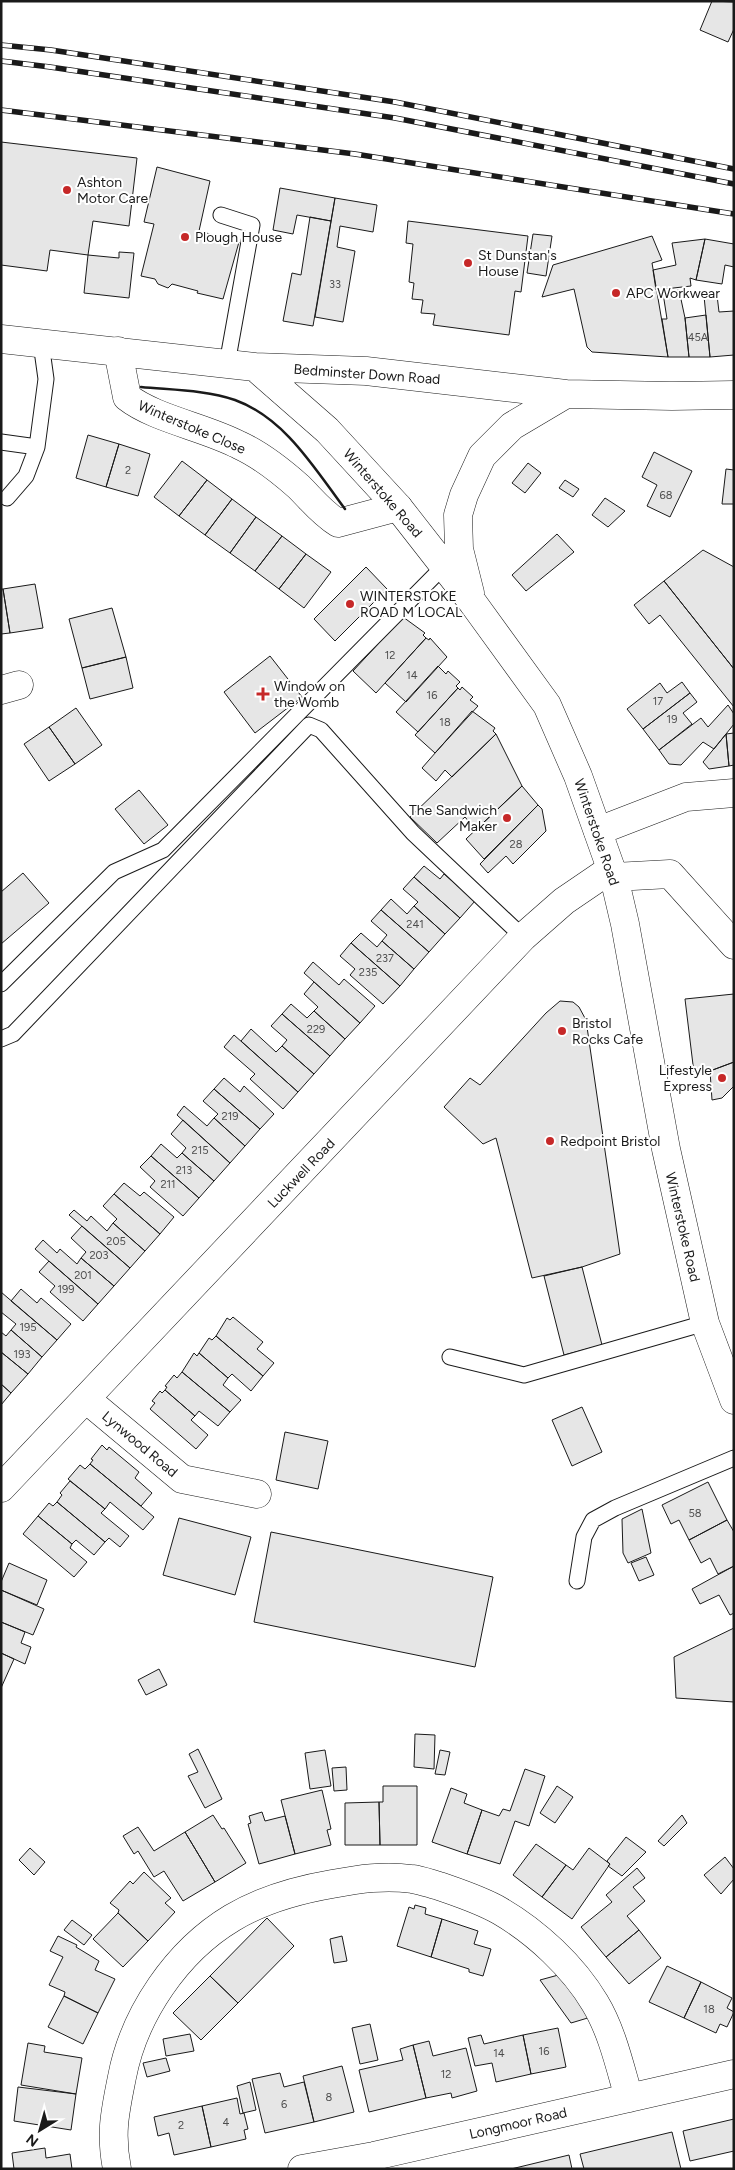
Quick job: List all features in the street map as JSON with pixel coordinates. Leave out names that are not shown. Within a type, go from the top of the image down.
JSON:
[{"type":"main road","name":"Bedminster Down Road","points":[[1,339],[255,367],[366,371],[566,394],[734,395]]},
{"type":"main road","name":"Winterstoke Close","points":[[118,351],[127,397],[140,408],[198,427],[240,445],[269,462],[299,487],[324,515],[338,523],[398,507]]},
{"type":"main road","name":"Winterstoke Road","points":[[255,367],[327,430],[398,507],[473,603],[547,705],[578,776],[613,873],[625,924],[666,1149],[705,1322],[734,1400]]},
{"type":"main road","points":[[473,603],[459,549],[458,516],[464,495],[482,456],[494,443],[512,426],[566,394]]},
{"type":"main road","points":[[598,831],[686,797],[734,793]]},
{"type":"main road","points":[[613,873],[670,874],[734,945]]},
{"type":"main road","name":"Luckwell Road","points":[[1,1488],[523,937],[564,901],[613,873]]},
{"type":"main road","name":"Lynwood Road","points":[[86,1399],[182,1479],[256,1494]]},
{"type":"main road","points":[[117,2169],[113,2145],[113,2118],[124,2063],[145,2009],[170,1974],[199,1943],[231,1918],[269,1900],[319,1886],[369,1877],[414,1879],[460,1893],[499,1910],[542,1942],[573,1972],[596,2004],[615,2048],[629,2098]]},
{"type":"main road","name":"Longmoor Road","points":[[302,2169],[376,2162],[629,2098],[734,2074]]},
{"type":"lane","points":[[221,215],[252,225],[227,364]]},
{"type":"lane","points":[[7,498],[26,476],[37,447],[46,379],[41,343]]},
{"type":"lane","points":[[1,442],[37,447]]},
{"type":"lane","points":[[1,984],[114,872],[163,850],[444,566]]},
{"type":"lane","points":[[1,1039],[13,1034],[308,725],[321,730],[413,833],[523,937]]},
{"type":"lane","points":[[450,1358],[524,1375],[705,1322]]},
{"type":"lane","points":[[577,1580],[584,1537],[594,1520],[615,1508],[734,1458]]},
{"type":"building","points":[[712,1],[734,2],[734,29],[728,42],[700,30]]},
{"type":"building","name":"Ashton Motor Care","points":[[1,142],[137,158],[129,226],[93,221],[88,255],[50,250],[47,271],[1,265]]},
{"type":"building","name":"Plough House","points":[[157,167],[210,181],[199,231],[239,242],[223,299],[197,293],[198,291],[172,284],[168,288],[158,284],[155,279],[141,276],[154,224],[144,222]]},
{"type":"building","points":[[280,188],[335,198],[331,221],[297,215],[293,234],[273,230]]},
{"type":"building","points":[[335,198],[377,205],[373,232],[340,226],[337,247],[355,251],[343,322],[315,317]]},
{"type":"building","points":[[310,217],[331,221],[313,326],[283,321],[292,273],[301,275]]},
{"type":"building","name":"St Dunstan's House","points":[[408,221],[528,236],[521,292],[515,291],[509,335],[433,325],[435,314],[421,313],[423,300],[412,299],[414,283],[409,282],[413,244],[406,243]]},
{"type":"building","points":[[533,234],[552,236],[546,276],[527,273]]},
{"type":"building","name":"APC Workwear","points":[[652,236],[662,260],[652,263],[668,357],[592,352],[587,347],[574,289],[542,297],[553,265]]},
{"type":"building","points":[[705,239],[696,280],[690,278],[691,286],[656,290],[653,270],[676,265],[672,243]]},
{"type":"building","points":[[705,239],[734,244],[734,267],[725,265],[722,284],[696,280]]},
{"type":"building","points":[[119,252],[134,253],[129,298],[84,293],[88,255],[119,258]]},
{"type":"building","points":[[679,290],[685,318],[689,357],[668,357],[662,319],[667,319],[663,293]]},
{"type":"building","points":[[717,295],[719,312],[734,311],[734,355],[710,357],[704,296]]},
{"type":"building","points":[[706,315],[710,357],[689,357],[685,318]]},
{"type":"building","points":[[88,435],[119,444],[106,487],[76,478]]},
{"type":"building","points":[[119,444],[150,454],[138,496],[106,487]]},
{"type":"building","points":[[654,452],[692,471],[670,517],[647,506],[657,485],[642,477]]},
{"type":"building","points":[[182,461],[207,480],[179,516],[154,497]]},
{"type":"building","points":[[528,463],[541,473],[525,493],[512,483]]},
{"type":"building","points":[[726,469],[734,470],[734,504],[722,504]]},
{"type":"building","points":[[207,480],[232,499],[205,535],[179,516]]},
{"type":"building","points":[[565,480],[579,489],[573,497],[559,488]]},
{"type":"building","points":[[605,498],[625,511],[608,527],[592,515]]},
{"type":"building","points":[[232,499],[256,517],[230,553],[205,535]]},
{"type":"building","points":[[256,517],[282,536],[255,571],[230,553]]},
{"type":"building","points":[[557,534],[574,552],[526,591],[512,575]]},
{"type":"building","points":[[282,536],[306,554],[279,589],[255,571]]},
{"type":"building","points":[[703,550],[734,567],[734,669],[664,581]]},
{"type":"building","points":[[306,554],[331,572],[304,608],[279,589]]},
{"type":"building","name":"WINTERSTOKE ROAD M LOCAL","points":[[366,567],[387,589],[335,641],[314,619]]},
{"type":"building","points":[[664,581],[734,669],[734,707],[660,615],[649,624],[634,605]]},
{"type":"building","points":[[35,584],[43,628],[10,633],[3,589]]},
{"type":"building","points":[[1,589],[3,589],[10,633],[1,634]]},
{"type":"building","points":[[112,608],[126,657],[82,668],[69,619]]},
{"type":"building","points":[[403,617],[425,633],[423,635],[426,638],[376,693],[353,671]]},
{"type":"building","points":[[426,638],[429,640],[430,638],[447,657],[406,702],[385,683]]},
{"type":"building","name":"Window on the Womb","points":[[270,656],[302,697],[255,733],[224,692]]},
{"type":"building","points":[[126,657],[133,688],[90,699],[82,668]]},
{"type":"building","points":[[438,666],[446,674],[448,671],[460,682],[456,686],[458,688],[418,732],[396,712]]},
{"type":"building","points":[[682,682],[690,693],[643,729],[627,709],[660,683],[667,693]]},
{"type":"building","points":[[462,687],[473,697],[470,700],[478,706],[435,753],[415,735],[458,688],[460,690]]},
{"type":"building","points":[[690,693],[697,702],[683,713],[692,724],[659,750],[643,729]]},
{"type":"building","points":[[728,705],[734,714],[734,724],[714,749],[703,742],[681,765],[669,764],[659,750],[701,718],[708,727]]},
{"type":"building","points":[[76,708],[102,745],[75,764],[49,727]]},
{"type":"building","points":[[472,711],[495,728],[493,731],[496,734],[452,777],[445,770],[436,781],[422,768]]},
{"type":"building","points":[[49,727],[75,764],[49,781],[24,744]]},
{"type":"building","points":[[734,733],[734,765],[729,766],[726,734]]},
{"type":"building","points":[[496,734],[522,786],[476,830],[465,817],[437,843],[410,817]]},
{"type":"building","points":[[726,734],[729,766],[709,769],[703,762]]},
{"type":"building","name":"The Sandwich Maker","points":[[522,786],[538,805],[484,859],[466,839]]},
{"type":"building","points":[[139,790],[168,825],[144,844],[115,809]]},
{"type":"building","points":[[538,805],[542,809],[546,831],[513,864],[506,856],[488,873],[480,864]]},
{"type":"building","points":[[424,866],[440,879],[444,874],[475,901],[460,918],[414,877]]},
{"type":"building","points":[[23,873],[49,903],[1,944],[1,892]]},
{"type":"building","points":[[414,877],[460,918],[445,934],[414,906],[418,902],[403,889]]},
{"type":"building","points":[[391,899],[407,914],[414,906],[445,934],[429,952],[381,910]]},
{"type":"building","points":[[381,910],[429,952],[414,969],[382,941],[387,935],[371,921]]},
{"type":"building","points":[[361,933],[377,947],[382,941],[414,969],[400,986],[351,943]]},
{"type":"building","points":[[351,943],[400,986],[383,1004],[350,975],[355,969],[340,956]]},
{"type":"building","points":[[313,962],[339,985],[344,979],[375,1006],[360,1023],[304,973]]},
{"type":"building","points":[[314,982],[360,1023],[345,1039],[314,1011],[318,1007],[304,994]]},
{"type":"building","points":[[734,994],[734,1062],[710,1071],[694,1073],[685,999]]},
{"type":"building","name":"Redpoint Bristol","points":[[560,1001],[573,1002],[579,1007],[586,1020],[620,1254],[582,1267],[532,1278],[496,1138],[483,1144],[444,1107],[470,1078],[480,1085],[546,1013]]},
{"type":"building","points":[[291,1004],[307,1018],[314,1011],[345,1039],[330,1056],[282,1014]]},
{"type":"building","points":[[282,1014],[330,1056],[314,1074],[282,1046],[287,1040],[271,1026]]},
{"type":"building","points":[[251,1029],[276,1052],[282,1046],[314,1074],[298,1092],[241,1041]]},
{"type":"building","points":[[234,1035],[298,1092],[283,1109],[250,1079],[255,1074],[224,1047]]},
{"type":"building","name":"Lifestyle Express","points":[[734,1062],[734,1086],[722,1098],[712,1100],[710,1071]]},
{"type":"building","points":[[224,1078],[240,1092],[244,1086],[274,1114],[260,1129],[214,1089]]},
{"type":"building","points":[[214,1089],[260,1129],[245,1146],[214,1118],[218,1114],[203,1101]]},
{"type":"building","points":[[184,1106],[207,1126],[214,1118],[245,1146],[230,1163],[177,1115]]},
{"type":"building","points":[[183,1120],[230,1163],[214,1181],[182,1153],[186,1148],[171,1134]]},
{"type":"building","points":[[161,1144],[177,1158],[182,1153],[214,1181],[199,1198],[151,1156]]},
{"type":"building","points":[[151,1156],[199,1198],[183,1216],[150,1187],[155,1181],[140,1167]]},
{"type":"building","points":[[124,1183],[140,1196],[144,1192],[174,1217],[160,1234],[114,1194]]},
{"type":"building","points":[[114,1194],[160,1234],[145,1251],[113,1223],[117,1219],[103,1206]]},
{"type":"building","points":[[74,1210],[87,1221],[91,1216],[107,1231],[113,1223],[145,1251],[130,1268],[69,1215]]},
{"type":"building","points":[[82,1226],[130,1268],[114,1286],[81,1258],[86,1252],[71,1238]]},
{"type":"building","points":[[43,1240],[57,1253],[60,1249],[77,1264],[81,1258],[114,1286],[98,1304],[35,1249]]},
{"type":"building","points":[[49,1261],[98,1304],[83,1321],[50,1292],[55,1286],[39,1272]]},
{"type":"building","points":[[582,1267],[602,1345],[564,1355],[544,1276]]},
{"type":"building","points":[[21,1289],[37,1303],[41,1298],[71,1324],[57,1340],[11,1301]]},
{"type":"building","points":[[1,1292],[57,1340],[42,1357],[11,1330],[16,1324],[1,1312]]},
{"type":"building","points":[[233,1317],[263,1342],[257,1349],[274,1363],[263,1376],[216,1336],[227,1318],[230,1320]]},
{"type":"building","points":[[11,1330],[42,1357],[28,1374],[1,1352],[1,1332],[6,1336]]},
{"type":"building","points":[[216,1336],[263,1376],[251,1391],[232,1374],[228,1378],[199,1353],[209,1338],[212,1340]]},
{"type":"building","points":[[1,1352],[28,1374],[11,1393],[1,1384]]},
{"type":"building","points":[[194,1353],[197,1356],[199,1353],[228,1378],[223,1385],[241,1400],[230,1412],[182,1372]]},
{"type":"building","points":[[182,1372],[230,1412],[218,1426],[199,1411],[195,1416],[165,1390],[167,1387],[165,1386],[174,1375],[177,1378]]},
{"type":"building","points":[[1,1384],[11,1393],[1,1405]]},
{"type":"building","points":[[165,1390],[195,1416],[191,1420],[208,1435],[196,1449],[150,1409],[155,1403],[152,1401],[160,1391],[162,1393]]},
{"type":"building","points":[[582,1407],[602,1452],[572,1466],[552,1420]]},
{"type":"building","points":[[285,1432],[328,1441],[318,1489],[276,1480]]},
{"type":"building","points":[[102,1445],[107,1450],[109,1447],[139,1472],[135,1478],[152,1493],[141,1506],[90,1464],[93,1460],[91,1459]]},
{"type":"building","points":[[90,1464],[154,1517],[143,1530],[110,1502],[105,1509],[68,1479],[80,1465],[85,1469]]},
{"type":"building","points":[[70,1481],[105,1509],[101,1513],[129,1536],[120,1547],[109,1538],[105,1542],[57,1502],[62,1495],[60,1493]]},
{"type":"building","points":[[708,1482],[727,1520],[689,1540],[679,1520],[671,1524],[662,1505]]},
{"type":"building","points":[[57,1502],[105,1542],[94,1555],[76,1540],[72,1544],[38,1516],[49,1503],[53,1506]]},
{"type":"building","points":[[642,1509],[651,1553],[628,1563],[623,1553],[622,1519]]},
{"type":"building","points":[[38,1516],[72,1544],[70,1548],[87,1562],[74,1577],[23,1534]]},
{"type":"building","points":[[179,1518],[251,1537],[235,1595],[163,1575]]},
{"type":"building","points":[[727,1520],[734,1532],[734,1566],[718,1574],[710,1558],[701,1563],[689,1540]]},
{"type":"building","points":[[271,1532],[493,1577],[475,1667],[254,1622]]},
{"type":"building","points":[[646,1557],[654,1575],[639,1581],[631,1563]]},
{"type":"building","points":[[9,1563],[47,1580],[37,1605],[1,1590],[1,1582]]},
{"type":"building","points":[[734,1566],[734,1613],[730,1615],[719,1595],[700,1604],[692,1589]]},
{"type":"building","points":[[1,1590],[44,1609],[33,1635],[1,1622]]},
{"type":"building","points":[[1,1622],[25,1632],[21,1643],[31,1647],[25,1664],[1,1653]]},
{"type":"building","points":[[734,1628],[734,1702],[676,1698],[674,1657]]},
{"type":"building","points":[[1,1653],[14,1659],[1,1688]]},
{"type":"building","points":[[159,1669],[167,1685],[146,1695],[138,1680]]},
{"type":"building","points":[[415,1734],[435,1735],[434,1769],[414,1767]]},
{"type":"building","points":[[198,1749],[222,1799],[205,1808],[188,1776],[198,1772],[189,1754]]},
{"type":"building","points":[[325,1750],[331,1786],[310,1789],[305,1753]]},
{"type":"building","points":[[440,1750],[450,1752],[445,1775],[435,1774]]},
{"type":"building","points":[[346,1767],[347,1790],[334,1791],[332,1768]]},
{"type":"building","points":[[525,1769],[545,1776],[529,1826],[515,1821],[500,1864],[467,1854],[482,1810],[499,1816],[503,1809],[510,1811]]},
{"type":"building","points":[[383,1786],[417,1786],[417,1845],[380,1845],[379,1802],[383,1802]]},
{"type":"building","points":[[557,1786],[573,1797],[555,1823],[540,1813]]},
{"type":"building","points":[[451,1788],[467,1794],[464,1803],[482,1810],[467,1854],[432,1842]]},
{"type":"building","points":[[322,1790],[331,1829],[327,1830],[331,1845],[295,1854],[281,1800]]},
{"type":"building","points":[[379,1802],[380,1845],[345,1845],[345,1803]]},
{"type":"building","points":[[262,1812],[265,1821],[285,1816],[295,1854],[259,1864],[248,1824],[251,1823],[249,1816]]},
{"type":"building","points":[[213,1815],[222,1829],[224,1828],[246,1863],[215,1882],[185,1832]]},
{"type":"building","points":[[682,1815],[687,1823],[664,1846],[658,1841]]},
{"type":"building","points":[[138,1827],[154,1851],[185,1832],[215,1882],[183,1901],[164,1871],[154,1877],[138,1851],[134,1854],[123,1836]]},
{"type":"building","points":[[626,1837],[646,1852],[622,1876],[608,1866],[610,1864],[607,1861]]},
{"type":"building","points":[[536,1844],[566,1865],[542,1897],[513,1875]]},
{"type":"building","points":[[30,1848],[45,1862],[34,1875],[19,1860]]},
{"type":"building","points":[[589,1848],[610,1864],[572,1919],[542,1897],[566,1865],[573,1870]]},
{"type":"building","points":[[725,1857],[734,1869],[734,1879],[721,1894],[704,1875]]},
{"type":"building","points":[[637,1868],[645,1878],[633,1887],[645,1901],[627,1916],[639,1930],[606,1957],[581,1927],[612,1902],[606,1895]]},
{"type":"building","points":[[144,1872],[171,1898],[165,1903],[175,1912],[148,1941],[110,1903],[130,1881],[133,1884]]},
{"type":"building","points":[[415,1905],[426,1908],[425,1914],[442,1919],[431,1957],[397,1946],[409,1907],[414,1909]]},
{"type":"building","points":[[118,1913],[148,1941],[123,1967],[93,1939]]},
{"type":"building","points":[[267,1918],[294,1946],[238,2003],[210,1976]]},
{"type":"building","points":[[442,1919],[478,1931],[474,1944],[491,1949],[483,1976],[469,1972],[469,1969],[431,1957]]},
{"type":"building","points":[[72,1920],[92,1935],[84,1945],[64,1930]]},
{"type":"building","points":[[639,1930],[661,1958],[629,1984],[606,1957]]},
{"type":"building","points":[[58,1936],[77,1945],[76,1947],[99,1961],[95,1970],[115,1979],[98,2013],[64,1996],[65,1992],[49,1985],[63,1957],[50,1951]]},
{"type":"building","points":[[342,1936],[347,1961],[334,1963],[330,1939]]},
{"type":"building","points":[[667,1966],[701,1982],[684,2018],[649,2002]]},
{"type":"building","points":[[562,1974],[591,2017],[571,2023],[540,1980]]},
{"type":"building","points":[[210,1976],[238,2003],[201,2040],[173,2013]]},
{"type":"building","points":[[701,1982],[732,1998],[727,2008],[734,2012],[727,2027],[720,2024],[716,2033],[684,2018]]},
{"type":"building","points":[[64,1996],[98,2013],[83,2044],[48,2027]]},
{"type":"building","points":[[370,2024],[378,2060],[360,2064],[352,2028]]},
{"type":"building","points":[[558,2028],[566,2067],[531,2074],[523,2035]]},
{"type":"building","points":[[190,2034],[194,2051],[166,2056],[163,2039]]},
{"type":"building","points":[[481,2035],[484,2044],[523,2035],[531,2074],[496,2082],[492,2063],[475,2066],[468,2038]]},
{"type":"building","points":[[429,2041],[433,2056],[466,2048],[477,2091],[452,2098],[451,2093],[426,2098],[413,2045]]},
{"type":"building","points":[[28,2043],[45,2046],[44,2052],[82,2058],[76,2094],[21,2085]]},
{"type":"building","points":[[413,2045],[426,2098],[369,2112],[359,2070],[403,2060],[400,2049]]},
{"type":"building","points":[[166,2058],[170,2071],[147,2077],[143,2063]]},
{"type":"building","points":[[342,2066],[354,2112],[314,2122],[303,2076]]},
{"type":"building","points":[[280,2073],[284,2087],[304,2082],[314,2122],[265,2133],[252,2079]]},
{"type":"building","points":[[250,2082],[256,2110],[243,2113],[237,2086]]},
{"type":"building","points":[[18,2087],[76,2094],[71,2130],[14,2121]]},
{"type":"building","points":[[237,2098],[240,2114],[244,2113],[248,2129],[244,2130],[246,2139],[211,2147],[202,2106]]},
{"type":"building","points":[[202,2106],[211,2147],[174,2155],[169,2133],[158,2136],[154,2117]]},
{"type":"building","points":[[734,2119],[734,2151],[690,2161],[683,2131]]},
{"type":"building","points":[[672,2132],[681,2169],[584,2169],[580,2154]]},
{"type":"building","points":[[45,2148],[46,2158],[70,2154],[72,2169],[14,2169],[12,2153]]},
{"type":"building","points":[[569,2155],[572,2169],[511,2169]]},
{"type":"railway","points":[[1,45],[51,50],[395,102],[734,169]]},
{"type":"railway","points":[[1,61],[395,118],[734,184]]},
{"type":"railway","points":[[1,110],[355,154],[734,214]]},
{"type":"wall","points":[[141,387],[212,394],[235,400],[253,408],[269,419],[298,446],[345,509]]},
{"type":"place","name":"Ashton Motor Care","points":[[67,190]]},
{"type":"place","name":"Plough House","points":[[185,237]]},
{"type":"place","name":"St Dunstan's House","points":[[468,263]]},
{"type":"place","name":"APC Workwear","points":[[616,293]]},
{"type":"place","name":"WINTERSTOKE ROAD M LOCAL","points":[[350,604]]},
{"type":"place","name":"Window on the Womb","points":[[263,694]]},
{"type":"place","name":"The Sandwich Maker","points":[[507,818]]},
{"type":"place","name":"Bristol Rocks Cafe","points":[[562,1031]]},
{"type":"place","name":"Lifestyle Express","points":[[722,1078]]},
{"type":"place","name":"Redpoint Bristol","points":[[550,1141]]}]
